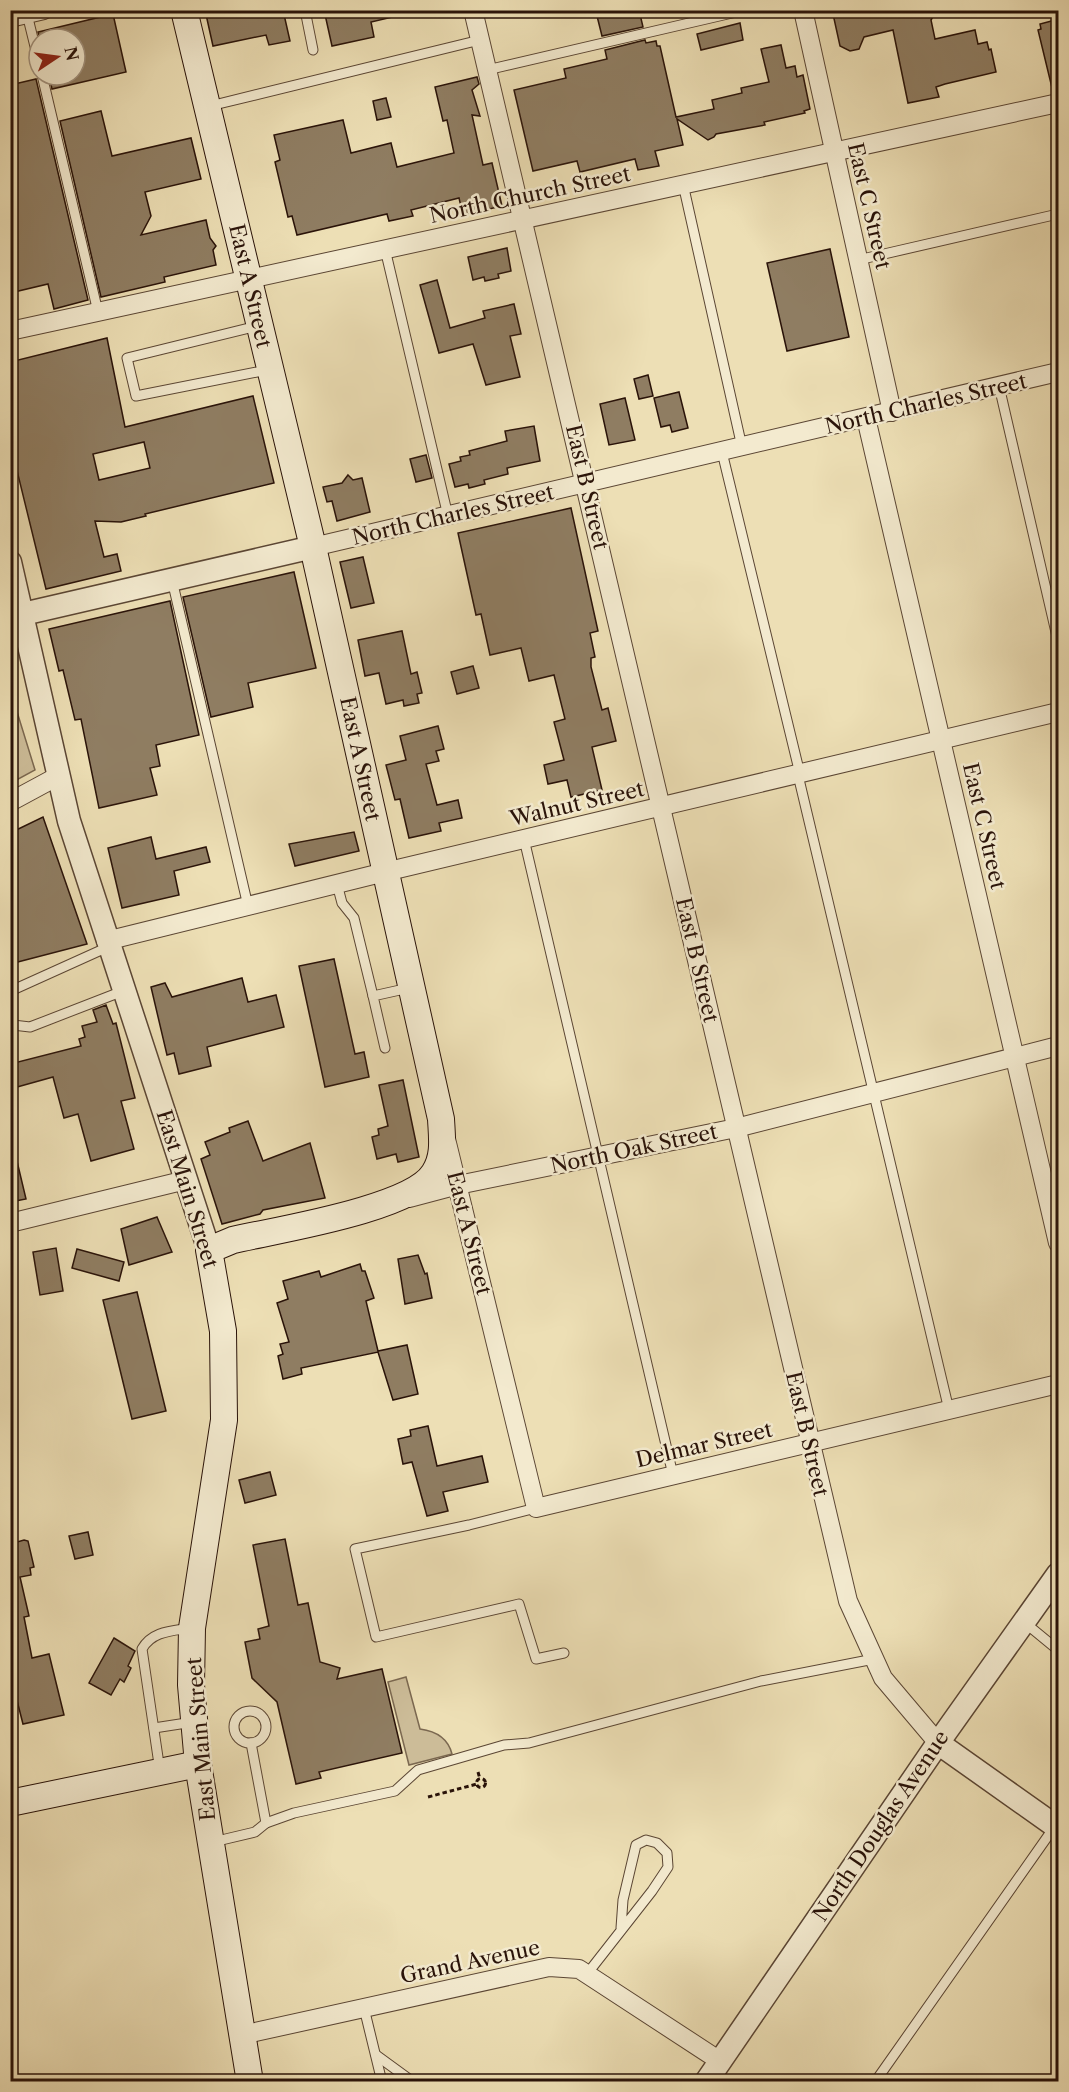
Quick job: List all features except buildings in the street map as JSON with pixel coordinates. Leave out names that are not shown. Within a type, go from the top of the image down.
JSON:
[{"type":"main road","name":"East A Street","points":[[184,10],[313,547],[441,1119]]},
{"type":"main road","points":[[387,1204],[426,1183],[435,1173],[442,1152],[441,1119]]},
{"type":"main road","name":"North Oak Street","points":[[209,1250],[233,1240],[387,1204]]},
{"type":"main road","name":"East Main Street","points":[[209,1250],[223,1331],[225,1420],[192,1628],[192,1685],[198,1764],[250,2082]]},
{"type":"main road","points":[[10,1803],[160,1774],[198,1764]]},
{"type":"street","name":"East B Street","points":[[473,10],[848,1601],[883,1678],[938,1743],[1057,1827]]},
{"type":"street","name":"East C Street","points":[[803,10],[892,412]]},
{"type":"street","name":"North Church Street","points":[[10,331],[1059,103]]},
{"type":"street","name":"North Charles Street","points":[[17,616],[1059,372]]},
{"type":"street","name":"East C Street","points":[[866,418],[1059,1243]]},
{"type":"street","name":"East Main Street","points":[[10,562],[17,616],[60,775],[69,821],[107,944],[209,1250]]},
{"type":"street","name":"Walnut Street","points":[[107,944],[385,872],[1059,712]]},
{"type":"street","points":[[10,802],[60,775]]},
{"type":"street","name":"North Oak Street","points":[[387,1204],[458,1185],[736,1128],[1059,1046]]},
{"type":"street","name":"East A Street","points":[[441,1119],[536,1508]]},
{"type":"street","points":[[10,1223],[186,1180]]},
{"type":"street","name":"Delmar Street","points":[[536,1508],[1059,1384]]},
{"type":"street","name":"North Douglas Avenue","points":[[706,2082],[938,1743],[1059,1574]]},
{"type":"street","name":"Grand Avenue","points":[[242,2035],[549,1966],[579,1969],[720,2061]]},
{"type":"lane","points":[[305,10],[313,50]]},
{"type":"lane","points":[[487,70],[745,10]]},
{"type":"lane","points":[[207,107],[480,40]]},
{"type":"lane","points":[[45,87],[98,312]]},
{"type":"lane","points":[[683,184],[742,447]]},
{"type":"lane","points":[[858,260],[1059,214]]},
{"type":"lane","points":[[385,249],[448,516]]},
{"type":"lane","points":[[260,325],[127,358],[136,396],[270,369]]},
{"type":"lane","points":[[999,386],[1059,640]]},
{"type":"lane","points":[[722,452],[949,1410]]},
{"type":"lane","points":[[172,580],[248,906]]},
{"type":"lane","points":[[524,839],[596,1157],[673,1475]]},
{"type":"lane","points":[[337,884],[342,903],[354,918],[385,1048]]},
{"type":"lane","points":[[10,994],[15,989],[107,944]]},
{"type":"lane","points":[[373,996],[411,987]]},
{"type":"lane","points":[[10,1009],[13,1025],[30,1027],[123,991]]},
{"type":"lane","points":[[536,1508],[469,1525],[355,1548],[376,1637],[519,1604],[536,1659],[564,1653]]},
{"type":"lane","points":[[1024,1622],[1059,1650]]},
{"type":"lane","points":[[160,1774],[142,1649],[146,1642],[160,1633],[192,1628]]},
{"type":"lane","points":[[211,1843],[255,1832],[266,1823],[294,1813],[395,1791],[418,1770],[504,1745],[529,1743],[761,1682],[874,1659]]},
{"type":"lane","points":[[154,1728],[195,1722]]},
{"type":"lane","points":[[251,1743],[266,1823]]},
{"type":"lane","points":[[875,2082],[1057,1827]]},
{"type":"lane","points":[[587,1974],[668,1867],[667,1854],[657,1843],[646,1840],[636,1845],[623,1900],[621,1928]]},
{"type":"lane","points":[[364,2008],[382,2082]]},
{"type":"lane","points":[[376,2055],[413,2082]]},
{"type":"path","points":[[478,1772],[480,1779],[485,1783]]},
{"type":"path","points":[[428,1797],[477,1784],[480,1779]]},
{"type":"path","points":[[483,1788],[485,1783],[493,1780]]},
{"type":"path","points":[[477,1784],[483,1788],[485,1794]]},
{"type":"shaded area","points":[[10,689],[35,770],[11,783],[10,783]]},
{"type":"shaded area","points":[[406,1677],[420,1729],[440,1736],[452,1754],[409,1765],[388,1682]]}]
